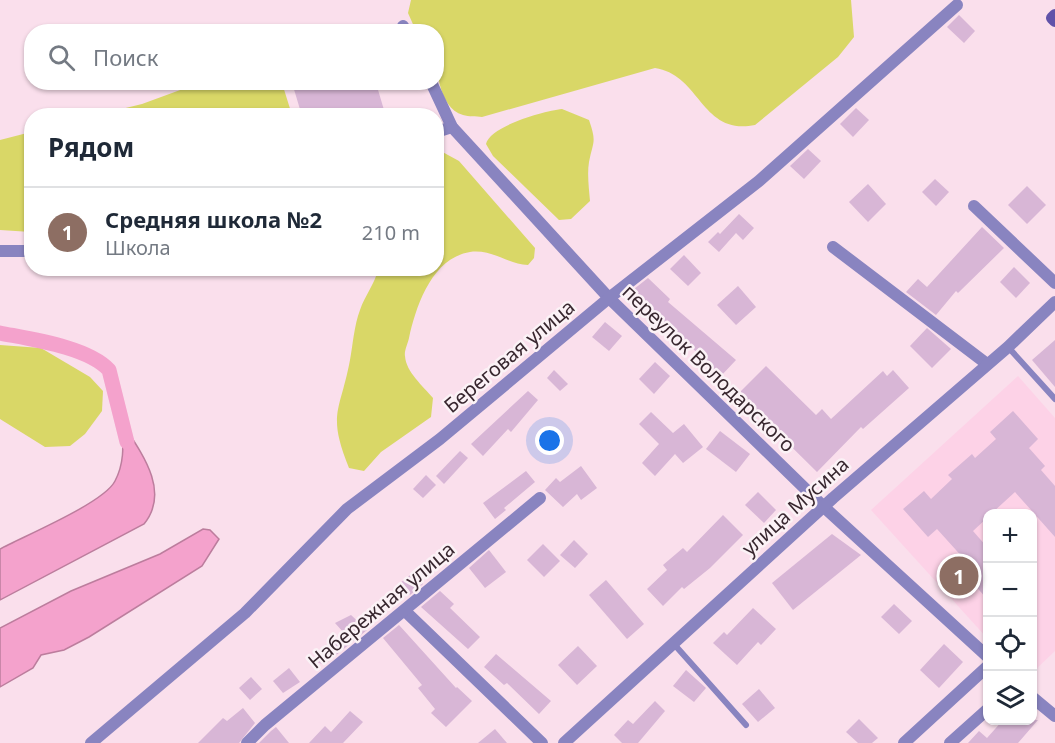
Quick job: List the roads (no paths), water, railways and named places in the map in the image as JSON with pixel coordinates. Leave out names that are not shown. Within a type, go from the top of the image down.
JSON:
[{"type":"street","name":"Береговая улица","points":[[91,743],[245,614],[346,509],[440,439],[609,298],[759,181],[957,5]]},
{"type":"street","points":[[1055,15],[1053,18],[1055,21]]},
{"type":"street","name":"переулок Володарского","points":[[435,90],[443,108]]},
{"type":"street","name":"переулок Володарского","points":[[444,110],[452,127],[609,298],[824,507],[983,653]]},
{"type":"street","points":[[444,130],[452,127]]},
{"type":"street","points":[[974,206],[1055,283]]},
{"type":"street","points":[[833,247],[987,364]]},
{"type":"street","points":[[0,250],[24,251]]},
{"type":"street","name":"улица Мусина","points":[[564,743],[824,507],[1008,347],[1055,302]]},
{"type":"street","name":"Набережная улица","points":[[247,743],[265,725],[540,498]]},
{"type":"street","points":[[405,611],[542,743]]},
{"type":"street","points":[[904,743],[983,670]]},
{"type":"street","points":[[1037,701],[1055,716]]},
{"type":"street","points":[[950,743],[983,713]]},
{"type":"lane","points":[[1008,347],[1055,399]]},
{"type":"lane","points":[[673,643],[746,725]]},
{"type":"waterway","points":[[0,333],[42,341],[87,355],[100,362],[109,370],[127,442]]},
{"type":"place","name":"Средняя школа №2","points":[[959,576]]}]
